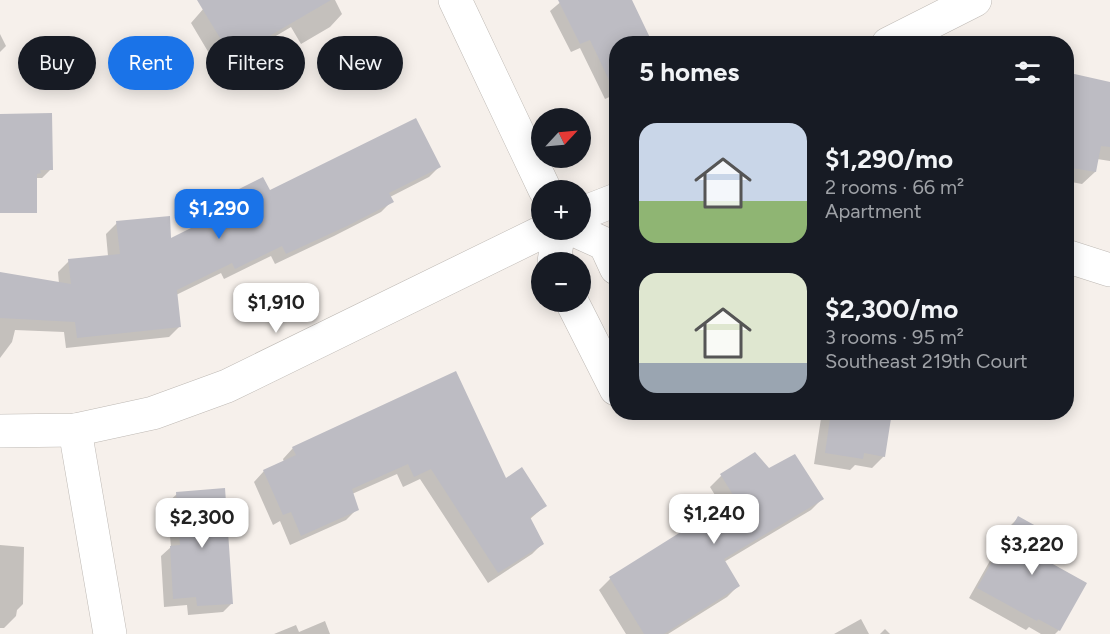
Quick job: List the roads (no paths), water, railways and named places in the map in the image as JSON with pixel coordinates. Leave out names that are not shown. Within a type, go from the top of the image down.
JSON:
[{"type":"street","points":[[455,0],[540,180]]},
{"type":"street","points":[[904,36],[975,0]]},
{"type":"street","points":[[591,210],[609,203]]},
{"type":"street","points":[[0,431],[75,430],[153,413],[227,386],[531,237]]},
{"type":"street","points":[[591,238],[605,244],[609,253]]},
{"type":"street","points":[[1074,259],[1110,270]]},
{"type":"street","points":[[577,312],[609,375]]},
{"type":"street","points":[[75,430],[110,634]]}]
